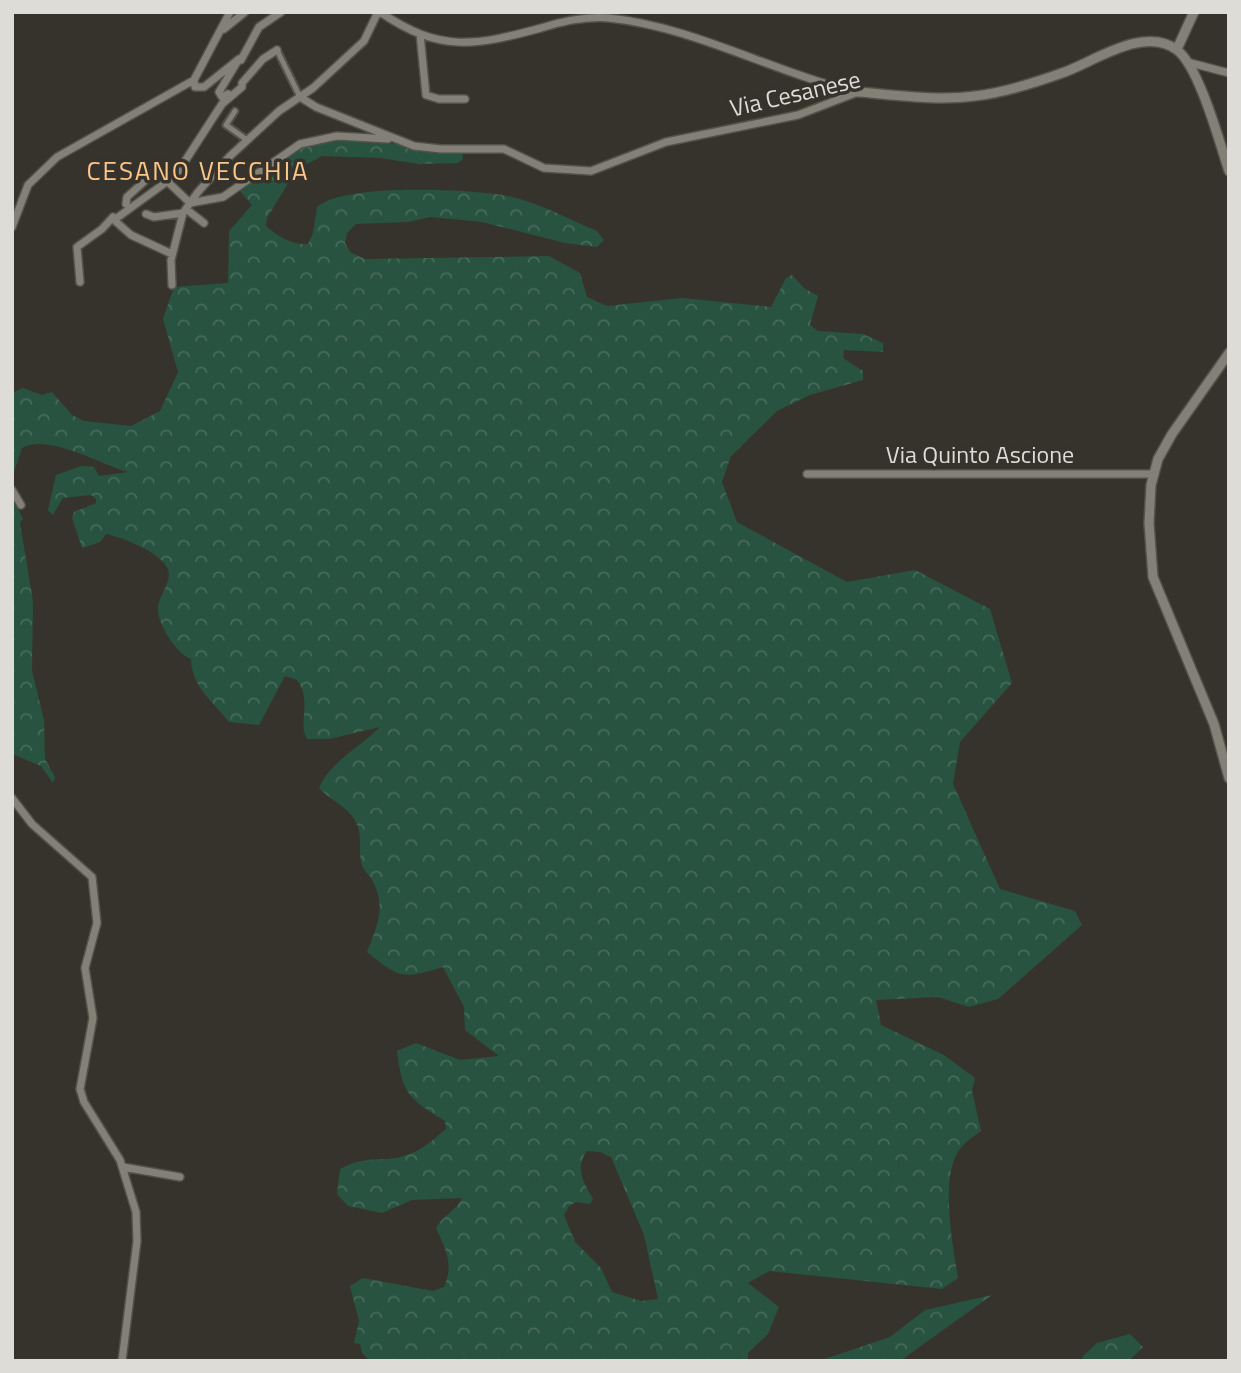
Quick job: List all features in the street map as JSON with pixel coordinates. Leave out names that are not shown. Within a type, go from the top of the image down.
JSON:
[{"type":"street","points":[[12,227],[28,185],[54,159],[194,80],[230,12]]},
{"type":"street","points":[[223,29],[245,12]]},
{"type":"street","points":[[281,12],[262,25],[219,94],[224,97],[242,83],[261,60],[277,50],[300,97]]},
{"type":"street","points":[[172,285],[172,254],[186,208],[210,177],[247,140],[286,104],[300,97],[364,41],[379,12],[420,34],[453,43],[470,44],[565,21],[610,18],[653,26],[858,92]]},
{"type":"street","points":[[1194,12],[1177,49],[1187,62],[1207,106],[1229,171]]},
{"type":"street","points":[[420,34],[426,95],[439,99],[465,100]]},
{"type":"street","name":"Via Cesanese","points":[[300,97],[316,107],[393,139],[429,148],[503,149],[544,168],[595,170],[666,142],[797,115],[858,92],[948,98],[977,96],[1061,73],[1134,43],[1153,42],[1177,49]]},
{"type":"street","points":[[194,80],[195,87],[205,87],[231,64],[240,60]]},
{"type":"street","points":[[1187,62],[1229,73]]},
{"type":"street","points":[[80,282],[77,247],[103,229],[127,206],[168,182],[182,167],[226,104],[242,87],[242,83]]},
{"type":"street","points":[[235,111],[226,125],[247,140]]},
{"type":"street","points":[[146,214],[155,217],[223,197],[286,151],[304,142],[344,136],[393,139]]},
{"type":"street","points":[[157,170],[127,197],[127,206],[114,222],[131,236],[172,254]]},
{"type":"street","points":[[168,182],[186,208],[204,223]]},
{"type":"street","points":[[1229,353],[1172,434],[1153,474],[1149,523],[1153,577],[1224,741],[1229,778]]},
{"type":"street","name":"Via Quinto Ascione","points":[[807,474],[1153,474]]},
{"type":"street","points":[[12,490],[20,505]]},
{"type":"street","points":[[12,797],[28,820],[92,877],[97,923],[85,968],[93,1018],[80,1089],[84,1102],[123,1167],[135,1208],[137,1236],[122,1361]]},
{"type":"street","points":[[123,1167],[180,1177]]},
{"type":"green space","points":[[354,139],[462,152],[463,159],[458,163],[419,164],[380,158],[322,156],[296,170],[267,218],[266,226],[276,234],[297,243],[308,244],[313,233],[317,207],[331,199],[352,194],[434,190],[502,195],[550,210],[597,231],[604,240],[597,247],[565,243],[482,222],[431,217],[408,222],[356,224],[347,233],[345,243],[350,252],[365,259],[549,256],[580,273],[587,297],[607,306],[682,298],[771,307],[786,278],[792,275],[804,288],[818,296],[810,325],[818,331],[863,334],[883,343],[883,352],[844,350],[843,358],[863,371],[863,380],[810,395],[777,411],[731,456],[722,482],[737,522],[847,582],[915,570],[990,609],[1012,683],[960,742],[953,784],[1000,889],[1075,911],[1082,925],[998,999],[969,1007],[938,997],[876,1000],[881,1025],[944,1055],[975,1078],[972,1091],[981,1131],[962,1146],[950,1176],[949,1212],[958,1278],[942,1289],[769,1271],[748,1283],[779,1307],[768,1334],[748,1353],[748,1361],[370,1361],[362,1353],[360,1344],[354,1343],[359,1321],[350,1286],[363,1278],[433,1291],[444,1287],[448,1264],[446,1250],[436,1228],[462,1198],[412,1200],[382,1213],[348,1206],[337,1194],[340,1169],[366,1160],[395,1158],[416,1152],[446,1129],[445,1121],[409,1094],[402,1077],[397,1051],[416,1043],[460,1060],[499,1056],[465,1030],[464,1007],[443,967],[419,974],[402,974],[367,952],[379,916],[377,890],[362,865],[356,822],[345,809],[319,788],[330,770],[380,727],[329,739],[307,739],[303,726],[305,704],[302,688],[297,680],[285,676],[259,725],[229,722],[204,694],[195,678],[191,659],[173,644],[160,620],[158,606],[168,582],[167,567],[153,554],[133,543],[106,534],[100,542],[82,548],[72,518],[74,512],[96,503],[96,499],[91,495],[63,498],[53,515],[48,510],[56,475],[81,466],[94,467],[99,476],[128,472],[74,451],[33,444],[22,448],[12,478],[14,392],[23,388],[42,395],[52,392],[72,415],[84,421],[131,426],[160,411],[178,372],[163,319],[174,287],[228,283],[229,231],[252,205],[239,190],[292,153],[334,141]],"holes":[[[587,1151],[600,1152],[611,1157],[644,1235],[658,1299],[641,1301],[612,1292],[601,1268],[575,1242],[564,1215],[569,1206],[576,1202],[590,1204],[593,1199],[586,1187],[581,1163]]]},
{"type":"green space","points":[[12,496],[23,519],[20,523],[33,601],[32,671],[44,720],[45,759],[55,777],[53,783],[41,766],[12,754]]},
{"type":"green space","points":[[992,1295],[900,1361],[819,1361],[890,1337],[925,1310]]},
{"type":"green space","points":[[1130,1334],[1143,1347],[1129,1361],[1082,1361],[1083,1356],[1097,1343]]},
{"type":"district","name":"CESANO VECCHIA","points":[[198,170]]}]
